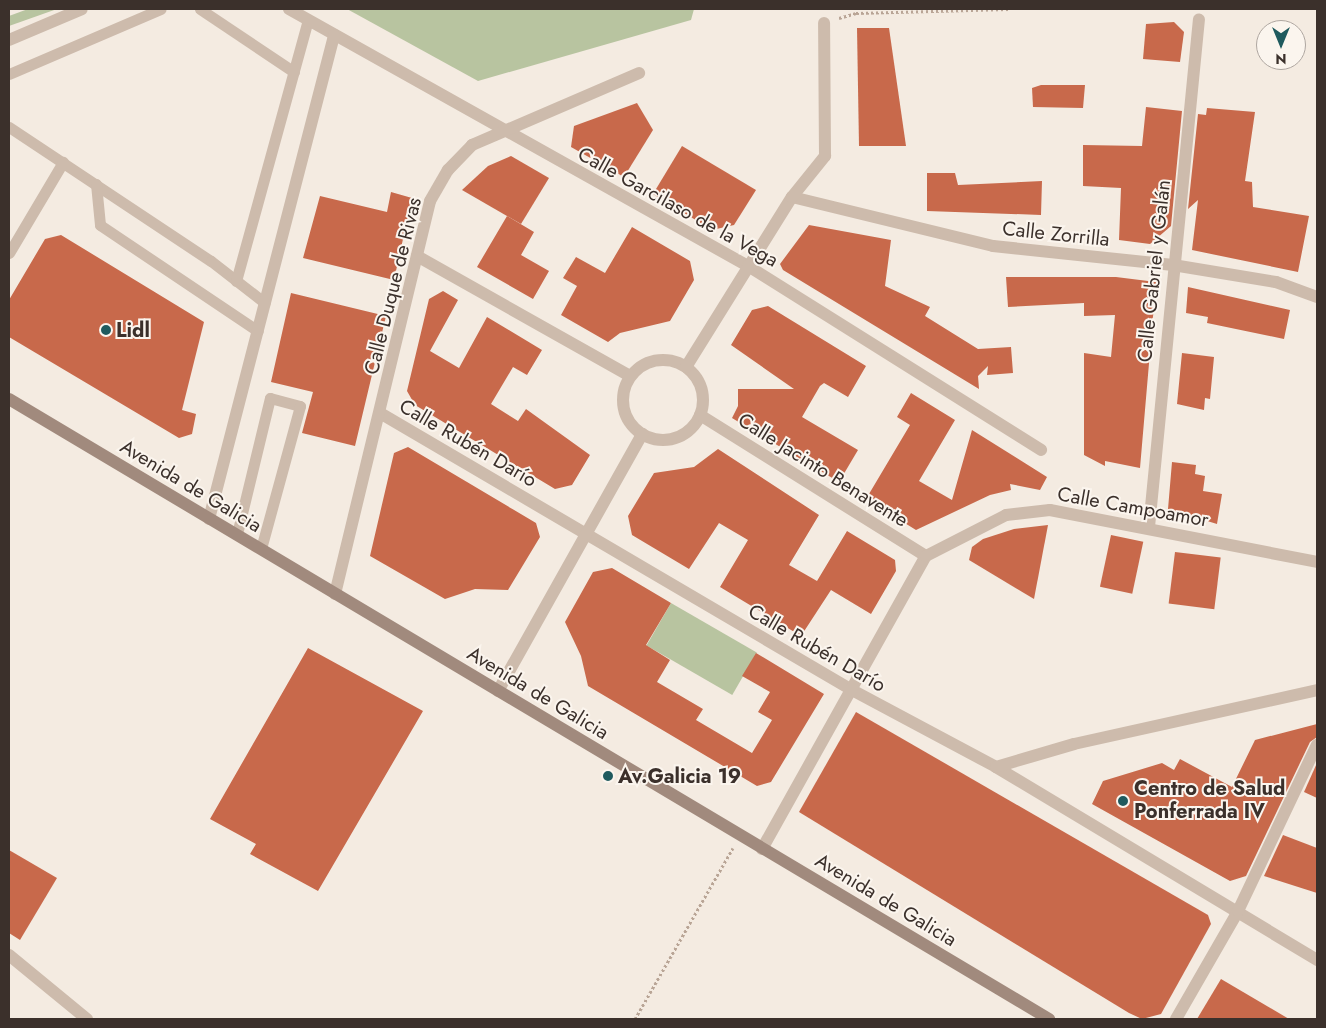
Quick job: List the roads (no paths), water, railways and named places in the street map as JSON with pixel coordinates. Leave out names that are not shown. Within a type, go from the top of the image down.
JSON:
[{"type":"main road","name":"Avenida de Galicia","points":[[9,399],[1049,1019]]},
{"type":"street","points":[[9,40],[82,9]]},
{"type":"street","name":"Calle Garcilaso de la Vega","points":[[289,9],[502,131],[748,266],[1041,450]]},
{"type":"street","name":"Calle Gabriel y Galán","points":[[1149,527],[1173,265],[1199,19]]},
{"type":"street","points":[[686,367],[792,197],[825,156],[824,23]]},
{"type":"street","points":[[209,519],[334,35]]},
{"type":"street","name":"Calle Duque de Rivas","points":[[335,594],[430,201],[448,170],[472,145],[639,74]]},
{"type":"street","name":"Calle Zorrilla","points":[[792,197],[993,246],[1173,265],[1276,282],[1317,297]]},
{"type":"street","points":[[418,256],[630,376]]},
{"type":"street","points":[[668,360],[686,367],[701,386],[700,415],[683,434],[671,439],[642,434],[629,421],[623,406],[630,376],[644,364],[668,360]]},
{"type":"street","name":"Calle Rubén Darío","points":[[380,413],[852,690],[996,767],[1317,960]]},
{"type":"street","name":"Calle Jacinto Benavente","points":[[700,415],[926,556]]},
{"type":"street","points":[[498,691],[642,434]]},
{"type":"street","name":"Calle Campoamor","points":[[926,556],[1006,515],[1050,510],[1149,527],[1317,562]]},
{"type":"street","points":[[762,848],[926,556]]},
{"type":"street","points":[[996,767],[1083,742],[1317,690]]},
{"type":"street","points":[[1176,1019],[1238,911],[1317,745]]},
{"type":"street","points":[[9,956],[87,1019]]},
{"type":"lane","points":[[9,74],[160,9]]},
{"type":"lane","points":[[200,9],[294,72]]},
{"type":"lane","points":[[236,281],[308,20]]},
{"type":"lane","points":[[9,126],[96,184],[265,303]]},
{"type":"lane","points":[[9,253],[63,162]]},
{"type":"lane","points":[[96,184],[100,225],[258,330]]},
{"type":"lane","points":[[237,534],[270,398],[300,406],[261,549]]},
{"type":"place","name":"Lidl","points":[[106,330]]},
{"type":"place","name":"Av.Galicia 19","points":[[608,776]]},
{"type":"place","name":"Centro de Salud Ponferrada IV","points":[[1123,801]]}]
